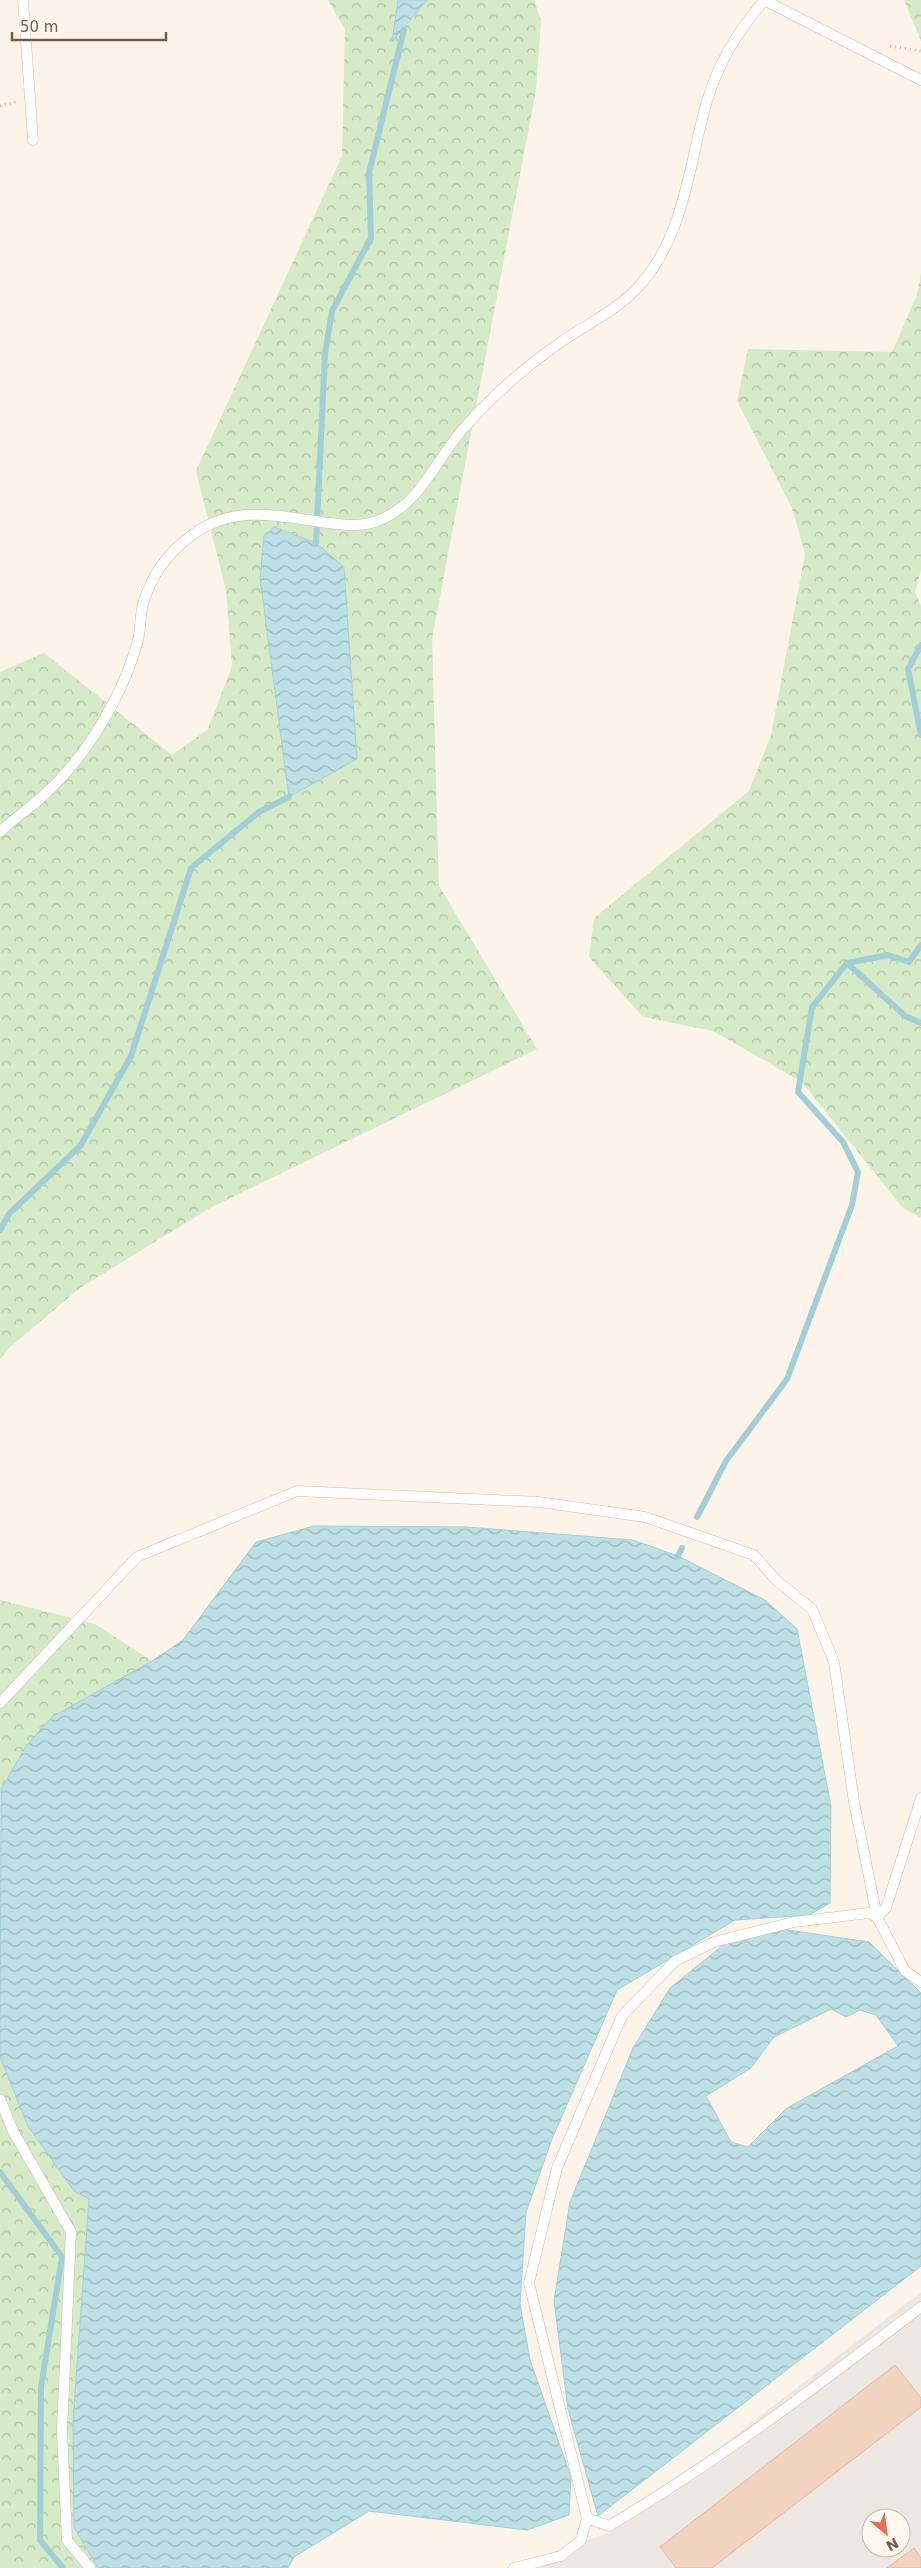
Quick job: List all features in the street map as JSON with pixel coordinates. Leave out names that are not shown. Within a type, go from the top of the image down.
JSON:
[{"type":"lane","points":[[23,0],[32,140]]},
{"type":"lane","points":[[0,832],[60,780],[90,743],[124,681],[139,636],[142,610],[150,585],[159,569],[182,543],[211,523],[245,513],[349,525],[373,523],[394,513],[420,488],[463,428],[503,388],[561,342],[618,306],[641,284],[660,258],[674,229],[708,100],[718,71],[745,25],[764,0],[921,80]]},
{"type":"lane","points":[[0,1703],[137,1557],[297,1491],[539,1502],[646,1518],[754,1555],[777,1581],[812,1609],[834,1662],[854,1802],[877,1917],[905,1970],[921,1982]]},
{"type":"lane","points":[[877,1917],[886,1908],[921,1798]]},
{"type":"lane","points":[[514,2568],[561,2556],[580,2540],[586,2518],[529,2283],[557,2168],[622,2016],[675,1961],[714,1942],[794,1922],[869,1914],[877,1917]]},
{"type":"lane","points":[[0,2099],[13,2130],[71,2232],[62,2430],[67,2540],[90,2568]]},
{"type":"lane","points":[[586,2518],[608,2526],[651,2500],[820,2384],[921,2307]]},
{"type":"shaded area","points":[[921,2292],[921,2568],[506,2568],[609,2533]]},
{"type":"green space","points":[[328,0],[398,0],[392,41],[427,0],[534,0],[541,20],[536,90],[432,639],[439,886],[537,1049],[210,1208],[80,1288],[9,1348],[0,1359],[0,672],[44,653],[172,755],[208,729],[232,666],[226,590],[196,471],[342,156],[345,30]],"holes":[[[344,567],[357,759],[290,797],[260,578]]]},
{"type":"green space","points":[[904,0],[921,0],[921,41]]},
{"type":"green space","points":[[921,272],[921,570],[915,592],[921,606],[921,1218],[902,1207],[802,1082],[713,1031],[643,1017],[589,957],[594,918],[749,791],[771,735],[805,554],[792,508],[737,401],[748,349],[892,352],[917,295]]},
{"type":"green space","points":[[0,1600],[95,1624],[152,1661],[52,1717],[0,1793]]},
{"type":"green space","points":[[0,2057],[28,2126],[74,2191],[89,2199],[73,2421],[74,2527],[98,2568],[0,2568]]},
{"type":"water","points":[[398,0],[427,0],[392,42]]},
{"type":"water","points":[[274,527],[316,543],[344,567],[357,759],[289,797],[260,578],[264,536]]},
{"type":"water","points":[[314,1526],[467,1527],[633,1540],[678,1556],[765,1600],[797,1629],[831,1806],[830,1903],[809,1915],[735,1920],[617,1990],[552,2139],[526,2212],[520,2304],[530,2360],[571,2477],[569,2515],[527,2530],[369,2511],[294,2557],[288,2568],[98,2568],[74,2527],[73,2421],[89,2199],[74,2191],[28,2126],[0,2057],[1,1790],[26,1746],[52,1717],[152,1661],[183,1640],[256,1542]]},
{"type":"water","points":[[781,1929],[869,1942],[921,1993],[921,2266],[598,2516],[568,2409],[554,2301],[570,2202],[633,2048],[670,1988],[728,1941]],"holes":[[[831,2009],[846,2017],[860,2010],[876,2015],[898,2046],[787,2108],[748,2147],[731,2142],[706,2096],[751,2068],[774,2037]]]},
{"type":"building","points":[[895,2365],[921,2398],[921,2407],[712,2568],[676,2568],[660,2547]]},
{"type":"building","points":[[914,2548],[921,2558],[921,2568],[887,2568],[900,2558],[911,2558],[911,2550]]},
{"type":"waterway","points":[[316,543],[325,354],[332,311],[371,238],[369,173],[404,30]]},
{"type":"waterway","points":[[921,645],[908,669],[921,735]]},
{"type":"waterway","points":[[0,1230],[9,1214],[81,1145],[131,1056],[191,868],[259,812],[289,797]]},
{"type":"waterway","points":[[697,1517],[726,1461],[787,1379],[852,1205],[858,1172],[843,1142],[798,1092],[812,1007],[847,963],[888,955],[909,962],[921,945]]},
{"type":"waterway","points":[[847,963],[905,1016],[921,1023]]},
{"type":"waterway","points":[[678,1556],[682,1548]]},
{"type":"waterway","points":[[0,2172],[62,2257],[41,2387],[40,2540],[63,2568]]}]
